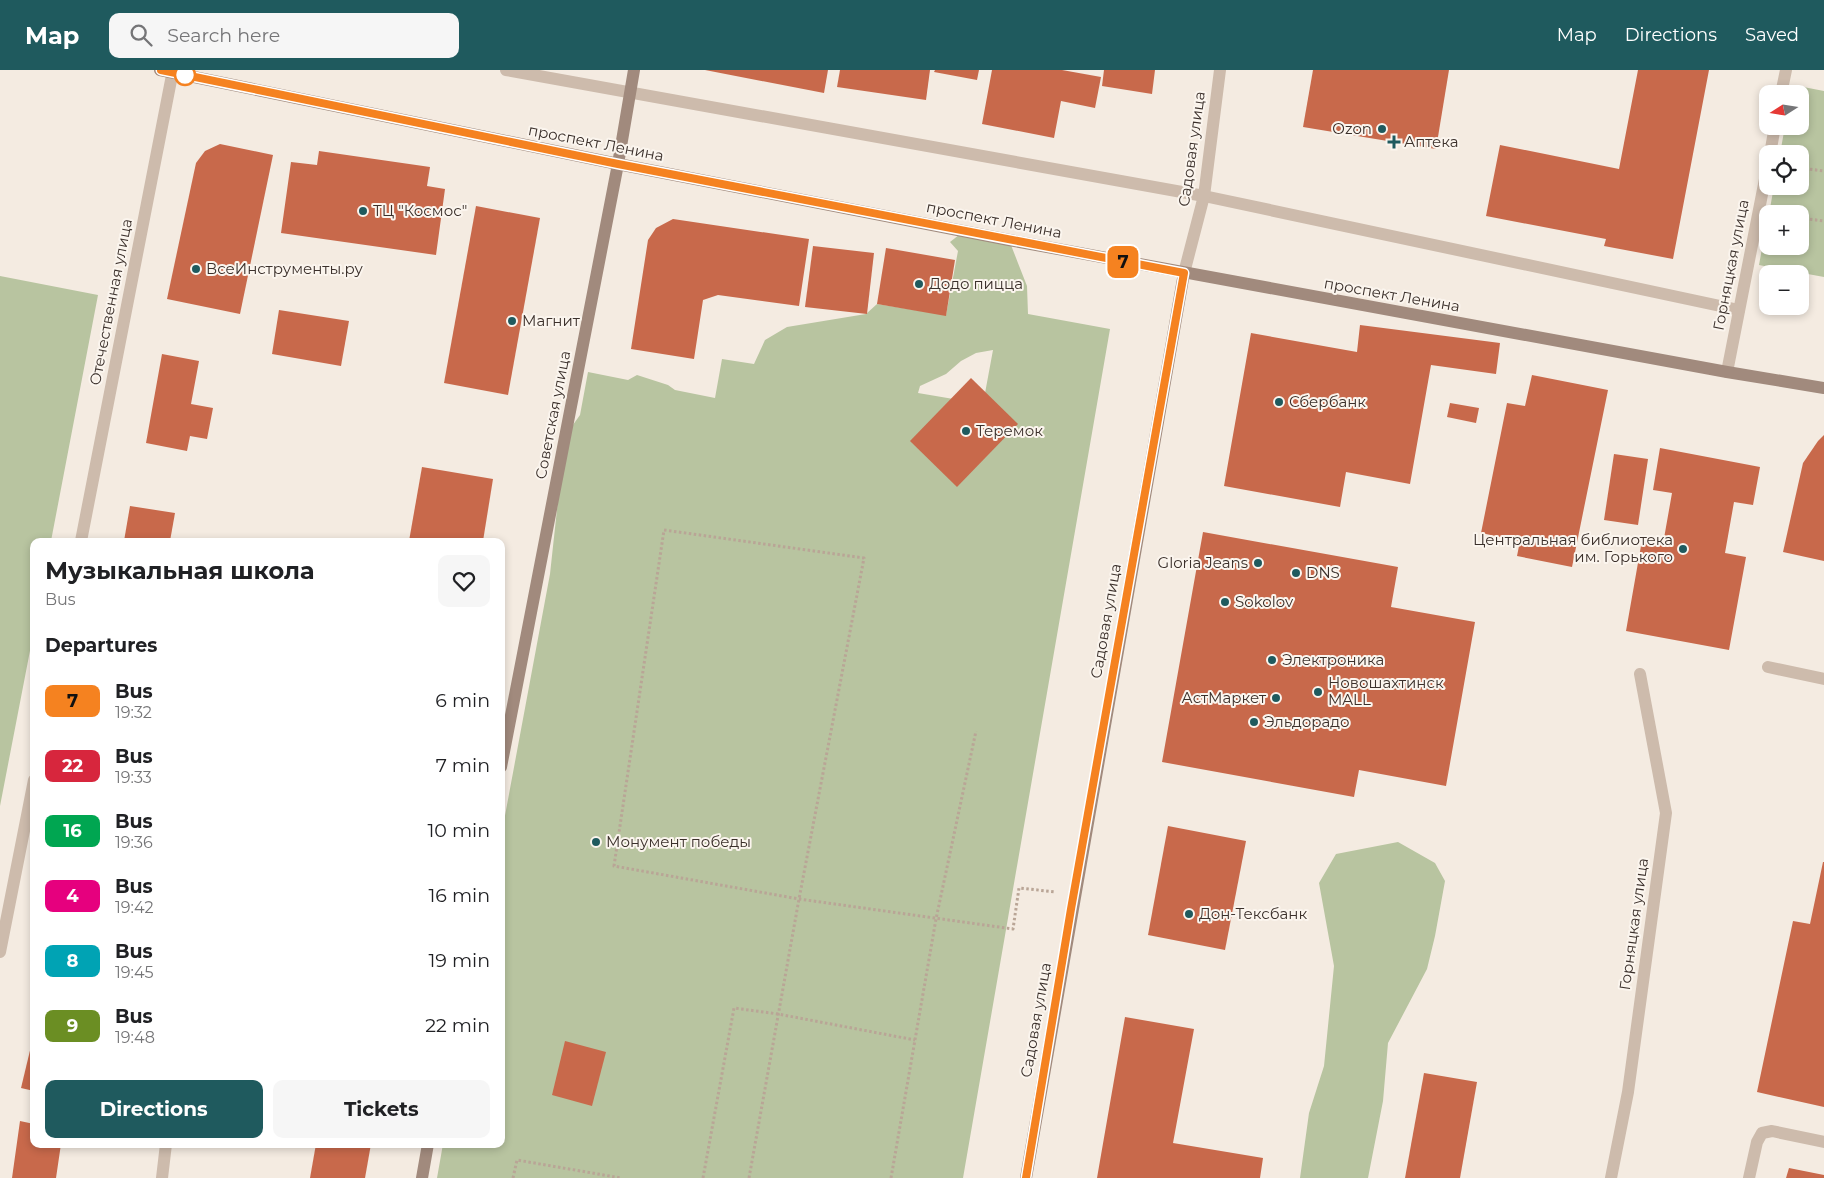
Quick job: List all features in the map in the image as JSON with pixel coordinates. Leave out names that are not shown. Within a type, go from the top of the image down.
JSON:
[{"type":"main road","name":"Советская улица","points":[[505,746],[618,164],[634,70]]},
{"type":"main road","name":"проспект Ленина","points":[[169,71],[618,164],[1184,273],[1824,388]]},
{"type":"main road","name":"Садовая улица","points":[[1026,1178],[1184,273]]},
{"type":"main road","points":[[422,1178],[427,1148]]},
{"type":"street","points":[[506,70],[1204,196],[1739,310]]},
{"type":"street","name":"Садовая улица","points":[[1184,273],[1204,196],[1220,70]]},
{"type":"street","points":[[1783,85],[1786,70]]},
{"type":"street","name":"Отечественная улица","points":[[82,538],[169,71]]},
{"type":"street","name":"Горняцкая улица","points":[[1727,372],[1762,195]]},
{"type":"street","points":[[1768,666],[1824,679]]},
{"type":"street","name":"Горняцкая улица","points":[[1611,1178],[1628,1092],[1666,813],[1640,674]]},
{"type":"street","points":[[0,952],[30,800]]},
{"type":"street","points":[[1749,1178],[1757,1142],[1762,1134],[1772,1131],[1824,1142]]},
{"type":"street","points":[[162,1178],[166,1148]]},
{"type":"path","points":[[1809,169],[1824,171]]},
{"type":"path","points":[[1809,219],[1824,221]]},
{"type":"path","points":[[749,1178],[799,899],[864,558],[664,530],[614,866],[799,899],[1013,929],[1019,888],[1074,895]]},
{"type":"path","points":[[892,1178],[936,919],[976,731]]},
{"type":"path","points":[[703,1178],[734,1008],[778,1014],[916,1040]]},
{"type":"path","points":[[514,1178],[517,1160],[621,1178]]},
{"type":"green space","points":[[1809,88],[1824,91],[1824,277],[1809,274],[1809,265],[1759,265],[1761,255],[1809,255],[1809,205],[1771,205],[1772,195],[1809,195],[1809,145],[1782,145],[1783,135],[1809,135]]},
{"type":"green space","points":[[964,231],[1009,240],[1027,286],[1028,314],[1110,329],[963,1178],[437,1178],[442,1148],[505,1148],[505,816],[550,574],[565,436],[580,415],[588,372],[628,380],[637,375],[668,385],[675,390],[715,398],[722,359],[754,364],[765,340],[787,327],[866,314],[877,304],[946,315],[958,251],[950,242]],"holes":[[[993,350],[983,404],[918,393],[920,386],[946,374],[961,361],[976,353]]]},
{"type":"green space","points":[[0,276],[98,295],[52,538],[30,538],[30,651],[0,806]]},
{"type":"green space","points":[[1398,842],[1435,863],[1445,881],[1427,969],[1388,1043],[1383,1101],[1368,1178],[1300,1178],[1309,1113],[1324,1066],[1334,966],[1319,883],[1336,854]]},
{"type":"building","points":[[705,70],[828,70],[824,93]]},
{"type":"building","points":[[840,70],[930,70],[926,100],[837,87]]},
{"type":"building","points":[[935,70],[979,70],[977,80],[934,72]]},
{"type":"building","points":[[992,70],[1062,70],[1101,77],[1095,108],[1061,101],[1054,138],[982,124]]},
{"type":"building","points":[[1104,70],[1155,70],[1152,94],[1102,86]]},
{"type":"building","points":[[1313,70],[1449,70],[1436,149],[1303,127]]},
{"type":"building","points":[[1638,70],[1709,70],[1673,259],[1604,246],[1606,239],[1486,216],[1500,145],[1619,169]]},
{"type":"building","points":[[220,144],[273,155],[240,314],[167,299],[196,163],[205,151]]},
{"type":"building","name":"ТЦ \"Космос\"","points":[[319,151],[430,167],[427,186],[445,189],[436,255],[281,233],[291,162],[317,165]]},
{"type":"building","points":[[476,206],[540,218],[508,395],[444,383]]},
{"type":"building","points":[[673,219],[809,239],[799,306],[718,295],[703,300],[694,359],[631,349],[648,240],[656,228]]},
{"type":"building","points":[[813,246],[874,253],[867,314],[805,307]]},
{"type":"building","points":[[886,248],[955,260],[946,316],[877,304]]},
{"type":"building","points":[[279,310],[349,321],[341,366],[272,354]]},
{"type":"building","points":[[1360,325],[1500,343],[1496,374],[1431,365],[1410,484],[1346,472],[1340,507],[1224,486],[1251,333],[1357,352]]},
{"type":"building","points":[[162,354],[199,361],[191,404],[213,408],[207,439],[190,436],[187,451],[146,443]]},
{"type":"building","points":[[1532,375],[1608,390],[1572,567],[1517,556],[1520,541],[1481,533],[1507,403],[1525,406]]},
{"type":"building","points":[[971,378],[1018,424],[957,487],[910,441]]},
{"type":"building","points":[[1450,403],[1479,408],[1476,423],[1447,417]]},
{"type":"building","points":[[1824,435],[1824,561],[1783,552],[1803,463]]},
{"type":"building","name":"Центральная библиотека им. Горького","points":[[1660,448],[1760,467],[1753,505],[1734,502],[1725,553],[1746,557],[1729,650],[1626,631],[1642,540],[1663,544],[1672,493],[1653,490]]},
{"type":"building","points":[[1614,454],[1648,459],[1638,525],[1604,520]]},
{"type":"building","points":[[422,467],[493,479],[483,538],[410,538]]},
{"type":"building","points":[[130,506],[175,513],[171,538],[125,538]]},
{"type":"building","name":"Новошахтинск MALL","points":[[1203,532],[1398,567],[1391,607],[1475,622],[1446,786],[1359,770],[1354,797],[1162,762]]},
{"type":"building","points":[[1168,826],[1246,841],[1225,950],[1148,935]]},
{"type":"building","points":[[1823,862],[1824,1107],[1757,1092],[1793,921],[1810,924]]},
{"type":"building","points":[[1125,1017],[1194,1029],[1173,1143],[1263,1158],[1260,1178],[1097,1178]]},
{"type":"building","points":[[565,1041],[606,1052],[592,1106],[552,1095]]},
{"type":"building","points":[[30,1050],[30,1090],[21,1088]]},
{"type":"building","points":[[1424,1073],[1477,1082],[1460,1178],[1405,1178]]},
{"type":"building","points":[[20,1121],[30,1123],[30,1148],[60,1148],[56,1178],[12,1178]]},
{"type":"building","points":[[315,1148],[370,1148],[365,1178],[310,1178]]},
{"type":"building","points":[[1789,1168],[1824,1175],[1824,1178],[1786,1178]]},
{"type":"bus line","name":"7","points":[[161,70],[618,164],[1184,273],[1071,909],[1026,1178]]},
{"type":"place","name":"Ozon","points":[[1382,129]]},
{"type":"place","name":"Аптека","points":[[1394,142]]},
{"type":"place","name":"ТЦ \"Космос\"","points":[[363,211]]},
{"type":"place","name":"ВсеИнструменты.ру","points":[[196,269]]},
{"type":"place","name":"Додо пицца","points":[[919,284]]},
{"type":"place","name":"Магнит","points":[[512,321]]},
{"type":"place","name":"Сбербанк","points":[[1279,402]]},
{"type":"place","name":"Теремок","points":[[966,431]]},
{"type":"place","name":"Центральная библиотека им. Горького","points":[[1683,549]]},
{"type":"place","name":"Gloria Jeans","points":[[1258,563]]},
{"type":"place","name":"DNS","points":[[1296,573]]},
{"type":"place","name":"Sokolov","points":[[1225,602]]},
{"type":"place","name":"Электроника","points":[[1272,660]]},
{"type":"place","name":"Новошахтинск MALL","points":[[1318,692]]},
{"type":"place","name":"АстМаркет","points":[[1276,698]]},
{"type":"place","name":"Эльдорадо","points":[[1254,722]]},
{"type":"place","name":"Монумент победы","points":[[596,842]]},
{"type":"place","name":"Дон-Тексбанк","points":[[1189,914]]}]
